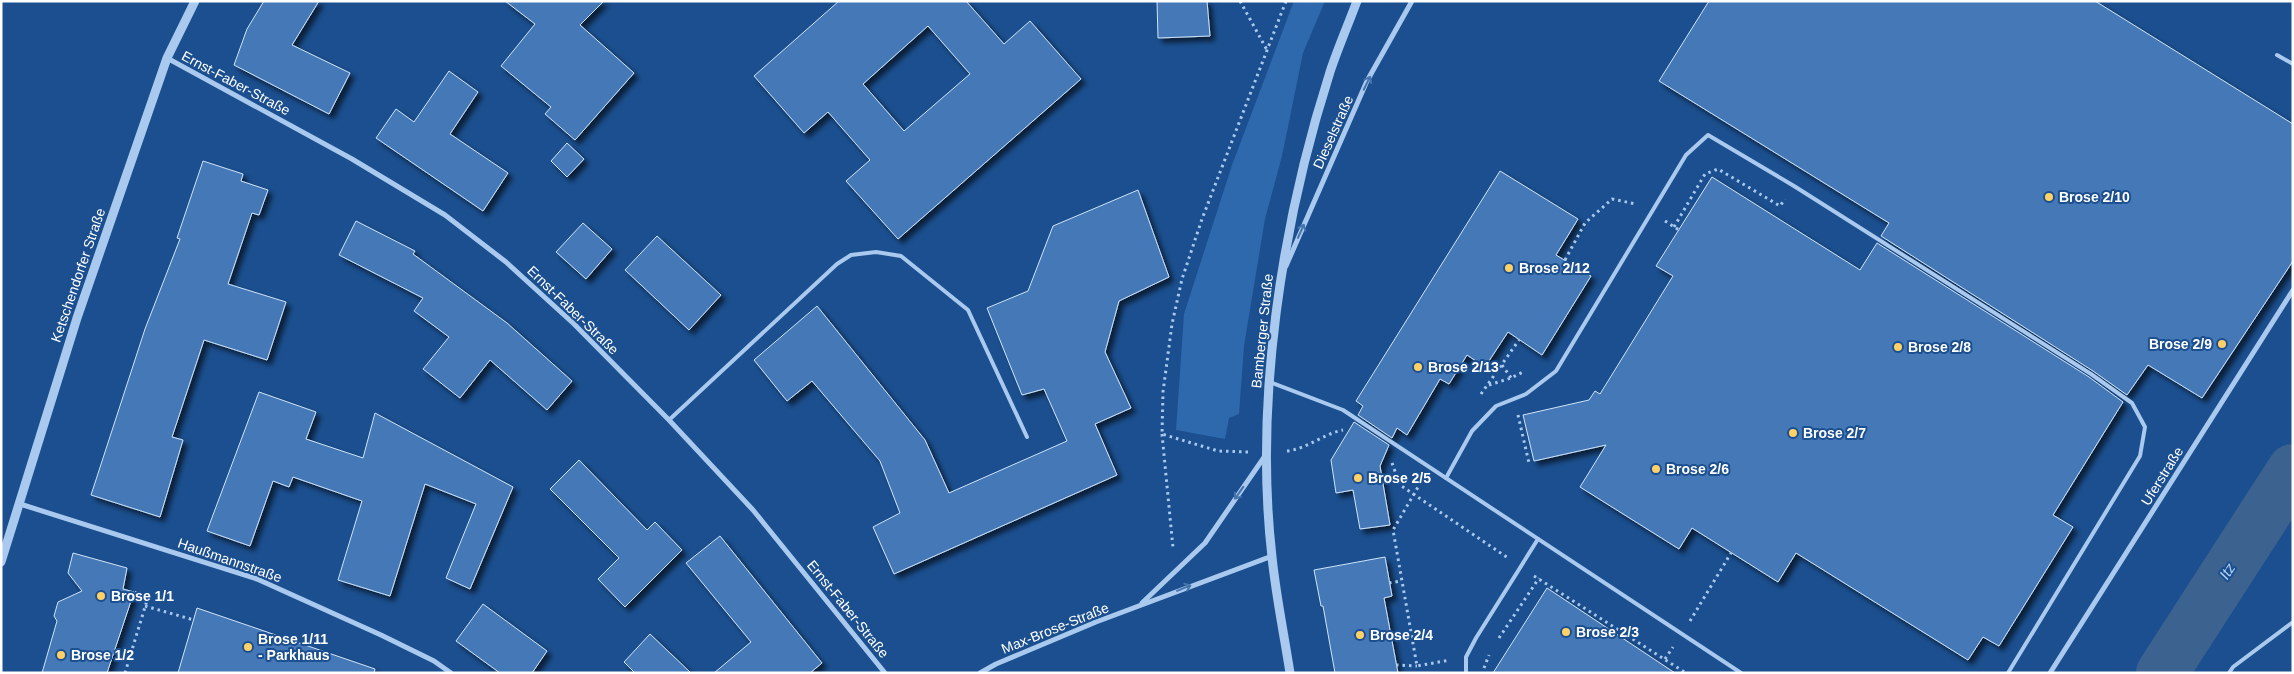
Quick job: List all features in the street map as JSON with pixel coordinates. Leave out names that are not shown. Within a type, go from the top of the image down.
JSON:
[{"type":"street","name":"Ketschendorfer Straße","points":[[1,562],[77,318],[167,58],[195,1]]},
{"type":"street","name":"Bamberger Straße","points":[[1290,673],[1272,556],[1267,452],[1270,381],[1282,276],[1304,161],[1330,70],[1357,1]]},
{"type":"street","name":"Dieselstraße","points":[[1282,276],[1367,81],[1412,1]]},
{"type":"street","name":"Ernst-Faber-Straße","points":[[167,58],[352,159],[445,215],[506,262],[574,324],[669,420],[754,510],[885,673]]},
{"type":"street","name":"Uferstraße","points":[[2050,673],[2293,290]]},
{"type":"street","name":"Max-Brose-Straße","points":[[1139,606],[1205,543],[1267,452]]},
{"type":"street","name":"Haußmannstraße","points":[[20,504],[258,579],[381,635],[434,661],[451,673]]},
{"type":"street","name":"Max-Brose-Straße","points":[[980,673],[996,664],[1139,606],[1272,556]]},
{"type":"lane","points":[[2277,54],[2293,64]]},
{"type":"lane","points":[[1446,478],[1472,431],[1496,406],[1526,394],[1556,371],[1686,155],[1708,135],[1794,186],[2091,374],[2132,403],[2145,427],[2140,456],[2008,673]]},
{"type":"lane","points":[[669,420],[837,264],[851,255],[876,252],[901,256],[968,310],[1027,438]]},
{"type":"lane","points":[[1270,381],[1343,410],[1741,673]]},
{"type":"lane","points":[[1466,673],[1466,658],[1476,638],[1538,539]]},
{"type":"lane","points":[[2229,673],[2293,622]]},
{"type":"path","points":[[1240,1],[1267,50]]},
{"type":"path","points":[[1175,572],[1162,434],[1170,334],[1182,279],[1202,219],[1286,1]]},
{"type":"path","points":[[1674,226],[1705,174],[1718,169],[1780,206],[1794,186]]},
{"type":"path","points":[[1565,260],[1585,223],[1612,200],[1636,204]]},
{"type":"path","points":[[1477,399],[1519,340]]},
{"type":"path","points":[[1162,434],[1218,451],[1267,452],[1297,450],[1330,432],[1346,430]]},
{"type":"path","points":[[1416,666],[1393,530],[1430,468]]},
{"type":"path","points":[[1665,659],[1731,553]]},
{"type":"path","points":[[1389,583],[1401,581]]},
{"type":"path","points":[[1549,585],[1552,591]]},
{"type":"path","points":[[125,673],[148,597],[134,592]]},
{"type":"path","points":[[145,606],[194,620]]},
{"type":"path","points":[[1482,673],[1490,652]]},
{"type":"path","points":[[1396,665],[1416,666],[1466,658]]},
{"type":"shaded area","points":[[1294,1],[1325,1],[1303,53],[1282,156],[1265,219],[1244,346],[1239,414],[1229,418],[1225,439],[1176,430],[1184,314],[1232,165]]},
{"type":"building","points":[[264,1],[319,1],[292,45],[350,73],[329,114],[234,65],[247,29]]},
{"type":"building","points":[[505,1],[604,1],[580,25],[634,73],[575,140],[545,114],[551,107],[501,66],[535,24]]},
{"type":"building","points":[[839,1],[966,1],[1004,44],[1030,21],[1081,79],[898,239],[846,181],[870,160],[828,112],[804,133],[754,76]],"holes":[[[928,26],[970,74],[904,131],[863,84]]]},
{"type":"building","points":[[1157,1],[1207,1],[1210,36],[1158,38]]},
{"type":"building","name":"Brose 2/10","points":[[1709,1],[2095,1],[2293,124],[2293,261],[2202,398],[2148,365],[2127,395],[2093,371],[1881,236],[1889,223],[1659,81]]},
{"type":"building","points":[[449,71],[478,92],[450,134],[508,173],[483,211],[376,138],[396,109],[414,122]]},
{"type":"building","points":[[567,143],[584,159],[567,177],[551,161]]},
{"type":"building","points":[[203,161],[243,174],[241,181],[268,190],[259,215],[252,213],[228,284],[286,302],[267,360],[204,340],[172,437],[183,440],[160,517],[91,495],[145,329],[180,239],[177,238]]},
{"type":"building","name":"Brose 2/12","points":[[1500,171],[1578,219],[1556,255],[1591,276],[1542,355],[1508,332],[1485,367],[1467,355],[1449,384],[1440,379],[1407,435],[1397,428],[1392,438],[1358,415],[1363,406],[1356,401]]},
{"type":"building","points":[[1712,177],[1860,270],[1877,243],[2089,377],[2123,402],[2053,515],[2073,527],[1999,646],[1983,637],[1968,660],[1796,553],[1778,582],[1692,528],[1679,549],[1580,487],[1606,445],[1534,461],[1523,415],[1589,400],[1595,391],[1600,394],[1673,276],[1656,266]]},
{"type":"building","points":[[1138,190],[1169,277],[1119,301],[1105,352],[1131,408],[1095,424],[1117,475],[894,574],[873,527],[900,513],[880,461],[812,381],[787,401],[754,360],[817,306],[925,440],[949,493],[1067,441],[1044,389],[1022,395],[987,308],[1028,291],[1053,226]]},
{"type":"building","points":[[356,221],[415,251],[413,254],[507,323],[572,381],[547,410],[490,360],[460,398],[423,369],[449,337],[414,311],[423,298],[339,255]]},
{"type":"building","points":[[583,223],[612,249],[586,279],[556,252]]},
{"type":"building","points":[[657,236],[721,295],[689,330],[625,270]]},
{"type":"building","points":[[259,392],[316,412],[306,439],[363,458],[375,413],[513,487],[470,589],[446,578],[476,504],[425,484],[390,596],[338,580],[362,501],[293,477],[289,487],[273,481],[250,546],[207,531]]},
{"type":"building","name":"Brose 2/5","points":[[1354,422],[1389,445],[1380,466],[1390,525],[1360,529],[1353,490],[1336,493],[1331,460]]},
{"type":"building","points":[[579,460],[647,530],[655,522],[682,550],[625,607],[598,579],[619,558],[550,489]]},
{"type":"building","points":[[720,536],[822,663],[810,673],[714,673],[751,642],[686,563]]},
{"type":"building","name":"Brose 1/1","points":[[73,553],[127,568],[123,589],[134,592],[107,673],[42,673],[57,621],[54,616],[58,602],[82,591],[68,573]]},
{"type":"building","name":"Brose 2/4","points":[[1385,557],[1392,596],[1384,598],[1398,673],[1335,673],[1323,606],[1321,606],[1314,570]]},
{"type":"building","name":"Brose 2/3","points":[[1547,588],[1675,673],[1493,673]]},
{"type":"building","points":[[483,604],[547,651],[532,673],[500,673],[456,641]]},
{"type":"building","name":"Brose 1/11 - Parkhaus","points":[[197,608],[375,669],[374,673],[178,673]]},
{"type":"building","points":[[650,634],[691,673],[635,673],[624,662]]},
{"type":"waterway","name":"Itz","points":[[2162,673],[2293,470]]},
{"type":"place","name":"Brose 2/10","points":[[2049,197]]},
{"type":"place","name":"Brose 2/12","points":[[1509,268]]},
{"type":"place","name":"Brose 2/9","points":[[2222,344]]},
{"type":"place","name":"Brose 2/8","points":[[1898,347]]},
{"type":"place","name":"Brose 2/13","points":[[1418,367]]},
{"type":"place","name":"Brose 2/7","points":[[1793,433]]},
{"type":"place","name":"Brose 2/6","points":[[1656,469]]},
{"type":"place","name":"Brose 2/5","points":[[1358,478]]},
{"type":"place","name":"Brose 1/1","points":[[101,596]]},
{"type":"place","name":"Brose 2/3","points":[[1566,632]]},
{"type":"place","name":"Brose 2/4","points":[[1360,635]]},
{"type":"place","name":"Brose 1/11 - Parkhaus","points":[[248,647]]},
{"type":"place","name":"Brose 1/2","points":[[61,655]]}]
